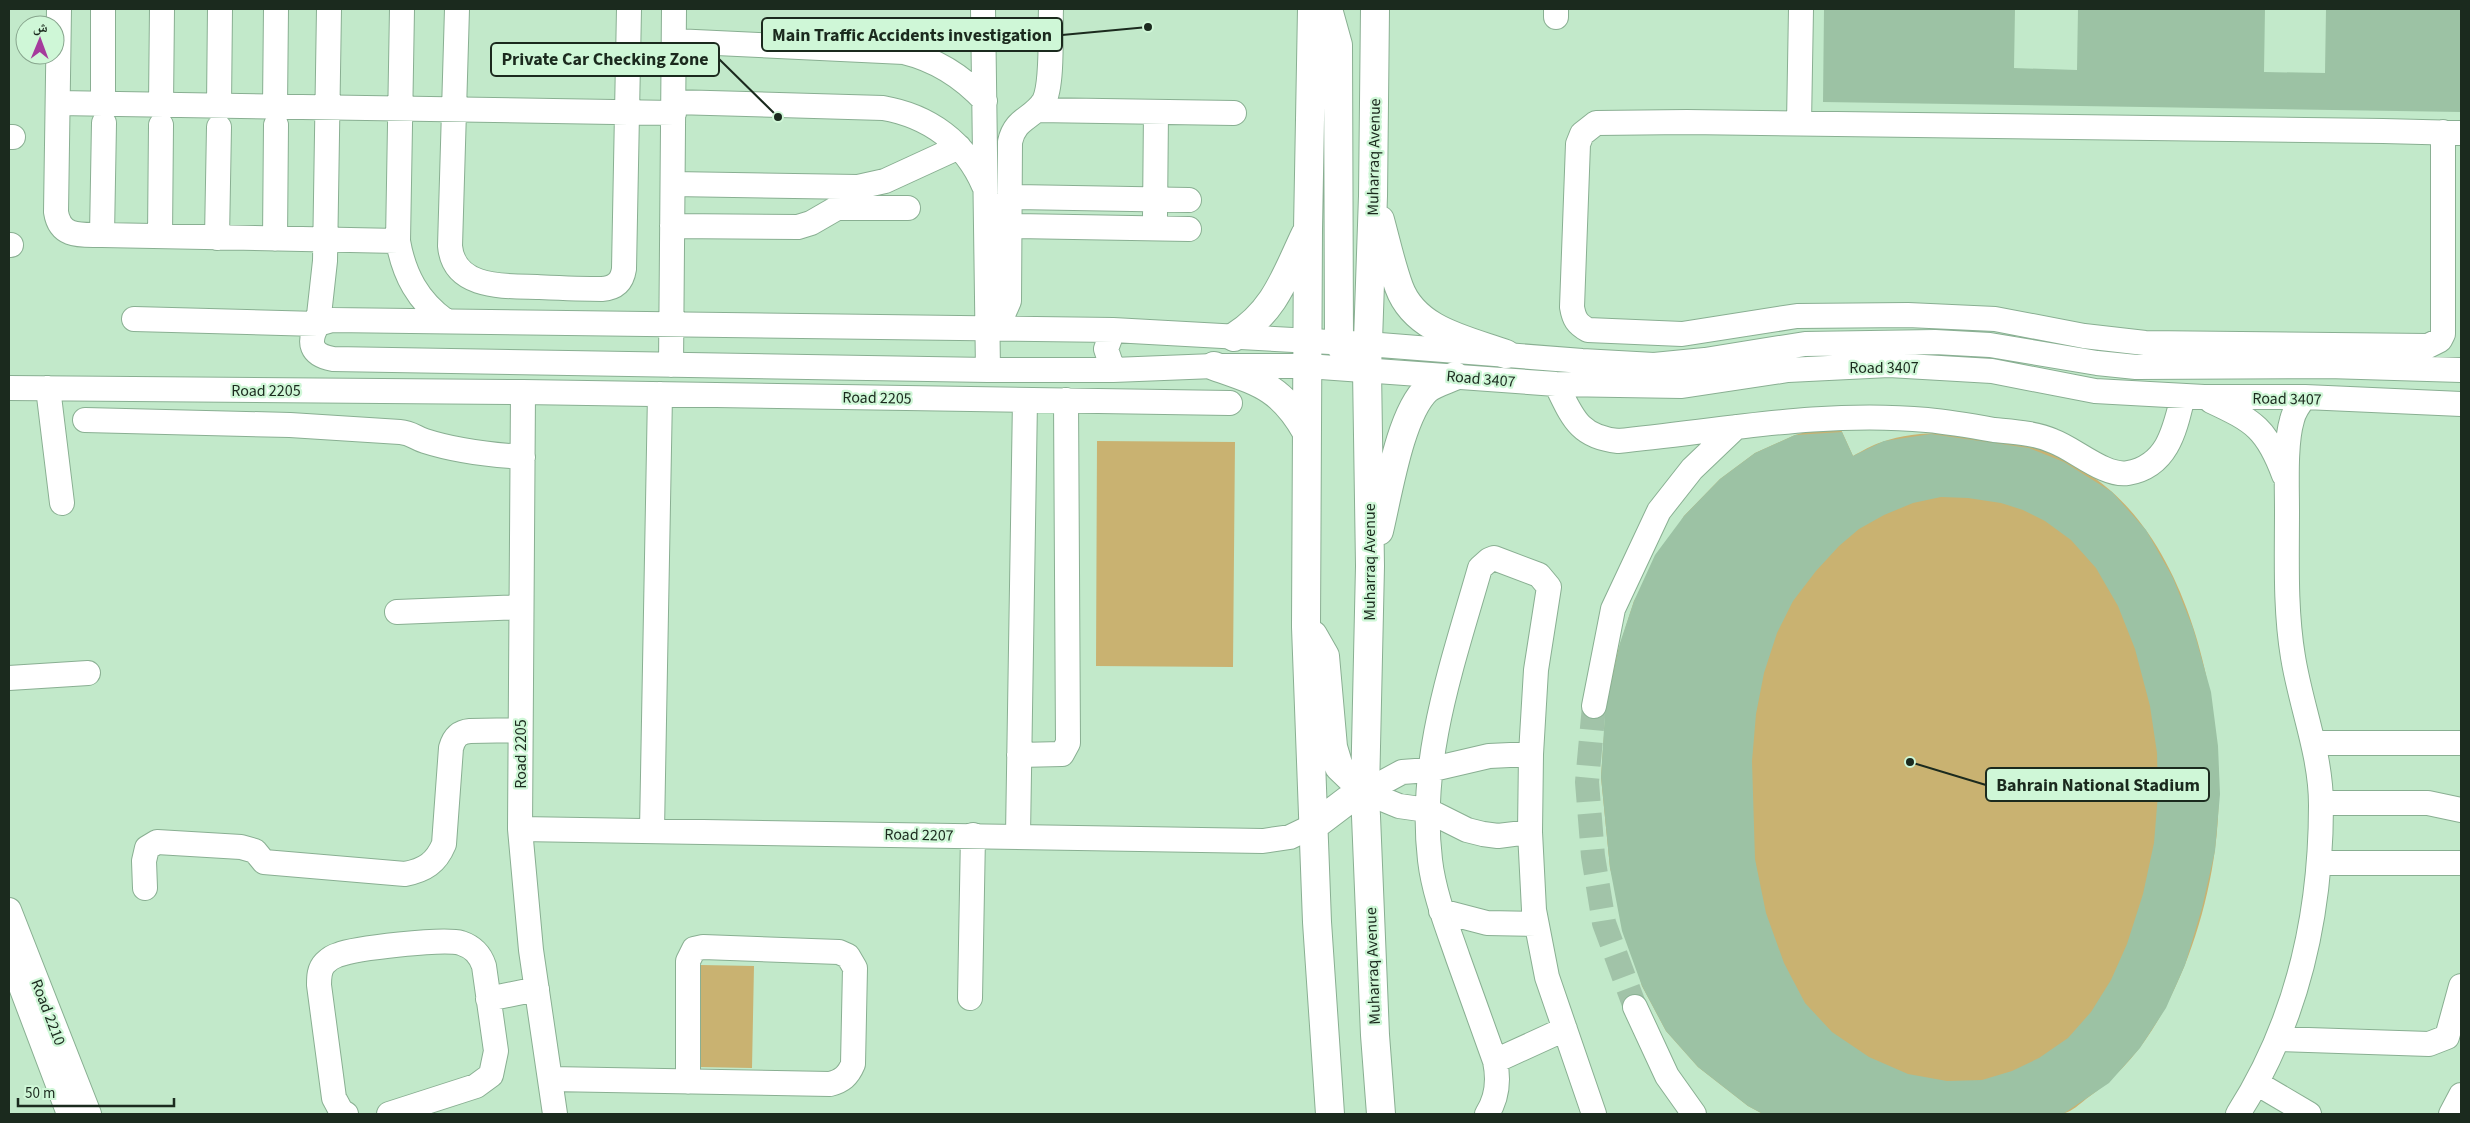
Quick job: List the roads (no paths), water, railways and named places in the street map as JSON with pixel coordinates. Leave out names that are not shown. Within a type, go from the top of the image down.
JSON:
[{"type":"main road","points":[[1312,9],[1306,431],[1306,627],[1317,922],[1330,1114]]},
{"type":"main road","points":[[1328,9],[1338,45],[1339,343],[1349,360],[1367,357]]},
{"type":"main road","name":"Muharraq Avenue","points":[[1376,9],[1374,196],[1367,357],[1370,566],[1365,792],[1375,1035],[1381,1114]]},
{"type":"main road","points":[[1374,196],[1400,288],[1408,304],[1420,317],[1434,327],[1506,354]]},
{"type":"main road","points":[[1234,337],[1262,316],[1280,288],[1308,229]]},
{"type":"main road","points":[[1214,366],[1254,380],[1274,391],[1290,405],[1306,431]]},
{"type":"main road","points":[[1370,566],[1406,425],[1415,406],[1428,389],[1455,376]]},
{"type":"main road","points":[[1306,627],[1325,656],[1333,747],[1339,767],[1365,792],[1348,800],[1314,825]]},
{"type":"street","points":[[59,9],[57,220],[61,227],[73,234],[398,241]]},
{"type":"street","points":[[102,235],[103,9]]},
{"type":"street","points":[[160,236],[162,9]]},
{"type":"street","points":[[218,238],[220,9]]},
{"type":"street","points":[[275,238],[276,9]]},
{"type":"street","points":[[329,9],[324,282],[318,324],[312,334],[313,347],[321,357],[333,359],[671,365],[1113,370],[1214,366],[1307,353],[1339,343]]},
{"type":"street","points":[[402,9],[398,241],[412,286],[433,312],[446,321]]},
{"type":"street","points":[[457,9],[450,246],[451,254],[458,269],[473,278],[494,285],[602,289],[615,286],[623,276],[624,269],[629,9]]},
{"type":"street","points":[[671,365],[674,9]]},
{"type":"street","points":[[968,9],[983,19],[988,370]]},
{"type":"street","points":[[988,327],[1002,317],[1008,301],[1011,134],[1019,122],[1037,110],[1046,96],[1048,88],[1051,9]]},
{"type":"street","points":[[1800,123],[1802,9]]},
{"type":"street","points":[[674,41],[904,52],[934,61],[948,69],[962,78],[985,101]]},
{"type":"street","points":[[58,103],[104,113],[219,116],[276,116],[328,107],[627,112],[674,108],[883,108],[916,116],[946,134],[975,168],[986,192]]},
{"type":"street","points":[[1037,110],[1234,113]]},
{"type":"street","points":[[1155,228],[1156,112]]},
{"type":"street","points":[[1596,122],[1800,123],[2452,133],[2444,334],[2435,344],[2428,346],[2145,343],[2084,336],[1995,319],[1908,315],[1805,316],[1770,319],[1702,332],[1655,334],[1588,330],[1579,325],[1573,317],[1578,144],[1582,134],[1596,122]]},
{"type":"street","points":[[673,184],[858,187],[885,181],[959,147]]},
{"type":"street","points":[[1009,197],[1189,200]]},
{"type":"street","points":[[1051,198],[1051,226]]},
{"type":"street","points":[[1114,228],[1115,199]]},
{"type":"street","points":[[672,226],[798,227],[811,223],[837,208],[908,208]]},
{"type":"street","points":[[1009,226],[1188,229]]},
{"type":"street","points":[[1805,316],[1806,369]]},
{"type":"street","points":[[134,319],[318,324],[332,320],[1113,330],[1234,337],[1307,353]]},
{"type":"street","points":[[1113,330],[1106,349],[1113,370]]},
{"type":"street","name":"Road 3407","points":[[1307,353],[1367,357],[1506,354],[1654,365],[1705,360],[1805,344],[1934,342],[1990,345],[2097,363],[2136,367],[2328,366],[2461,370]]},
{"type":"street","name":"Road 3407","points":[[1367,357],[1455,376],[1556,384],[1682,386],[1806,369],[1889,365],[1992,371],[2095,391],[2193,397],[2305,398],[2461,404]]},
{"type":"street","points":[[1556,384],[1576,423],[1592,434],[1609,440],[1828,418],[1927,420],[2039,436],[2065,446],[2104,469],[2125,474],[2136,472],[2164,452],[2193,397],[2241,415],[2258,427],[2275,450],[2287,483]]},
{"type":"street","name":"Road 2205","points":[[9,388],[523,392],[1230,402]]},
{"type":"street","points":[[48,388],[62,503]]},
{"type":"street","name":"Road 2205","points":[[523,392],[520,829],[526,912],[555,1114]]},
{"type":"street","points":[[652,830],[660,394]]},
{"type":"street","points":[[2238,1114],[2258,1084],[2278,1039],[2309,946],[2320,863],[2321,803],[2314,743],[2293,659],[2288,619],[2287,483],[2292,420],[2305,398]]},
{"type":"street","points":[[1018,835],[1025,400]]},
{"type":"street","points":[[1019,755],[1062,754],[1068,743],[1066,400]]},
{"type":"street","points":[[85,420],[290,425],[400,432],[412,434],[424,441],[495,455],[522,457]]},
{"type":"street","points":[[1594,706],[1613,609],[1659,512],[1692,469],[1736,427]]},
{"type":"street","points":[[1487,1114],[1495,1099],[1497,1087],[1495,1061],[1441,911],[1430,860],[1428,770],[1452,665],[1480,568],[1488,560],[1494,558],[1539,575],[1549,587],[1536,670],[1531,754],[1530,832],[1536,924],[1547,977],[1594,1114]]},
{"type":"street","points":[[396,612],[521,607]]},
{"type":"street","points":[[9,678],[88,674]]},
{"type":"street","points":[[145,888],[144,861],[147,848],[157,842],[241,847],[255,851],[264,862],[405,874],[418,871],[439,857],[444,844],[451,748],[455,738],[464,731],[470,730],[520,730]]},
{"type":"street","points":[[2314,743],[2461,743]]},
{"type":"street","points":[[1365,792],[1402,772],[1428,770],[1489,756],[1531,754]]},
{"type":"street","points":[[1365,792],[1399,806],[1428,810],[1467,830],[1482,834],[1498,836],[1530,832]]},
{"type":"street","points":[[2428,803],[2461,795]]},
{"type":"street","points":[[2321,803],[2428,803],[2461,810]]},
{"type":"street","name":"Road 2207","points":[[520,829],[973,834],[1262,841],[1290,837],[1314,825]]},
{"type":"street","points":[[970,998],[973,834]]},
{"type":"street","points":[[2320,863],[2461,863]]},
{"type":"street","name":"Road 2210","points":[[9,910],[89,1114]]},
{"type":"street","points":[[1441,911],[1486,923],[1536,924]]},
{"type":"street","points":[[346,1114],[341,1111],[334,1098],[319,985],[320,973],[324,964],[337,955],[352,951],[436,941],[459,943],[473,949],[481,957],[496,1052],[491,1075],[476,1086],[389,1114]]},
{"type":"street","points":[[550,1079],[688,1082],[830,1084],[845,1078],[853,1064],[855,968],[851,959],[839,952],[703,947],[694,949],[688,961],[688,1082]]},
{"type":"street","name":"Road 2210","points":[[9,955],[69,1114]]},
{"type":"street","points":[[2278,1039],[2429,1044],[2447,1036],[2461,986]]},
{"type":"street","points":[[488,998],[537,989]]},
{"type":"street","points":[[1635,1006],[1667,1076],[1694,1114]]},
{"type":"street","points":[[1495,1061],[1565,1029]]},
{"type":"street","points":[[2258,1084],[2309,1114]]},
{"type":"street","points":[[2451,1114],[2461,1095]]},
{"type":"tunnel","points":[[1594,706],[1587,782],[1593,856],[1604,923],[1635,1007]]},
{"type":"place","name":"Main Traffic Accidents investigation","points":[[1148,27]]},
{"type":"place","name":"Private Car Checking Zone","points":[[778,117]]},
{"type":"place","name":"Bahrain National Stadium","points":[[1910,762]]}]
